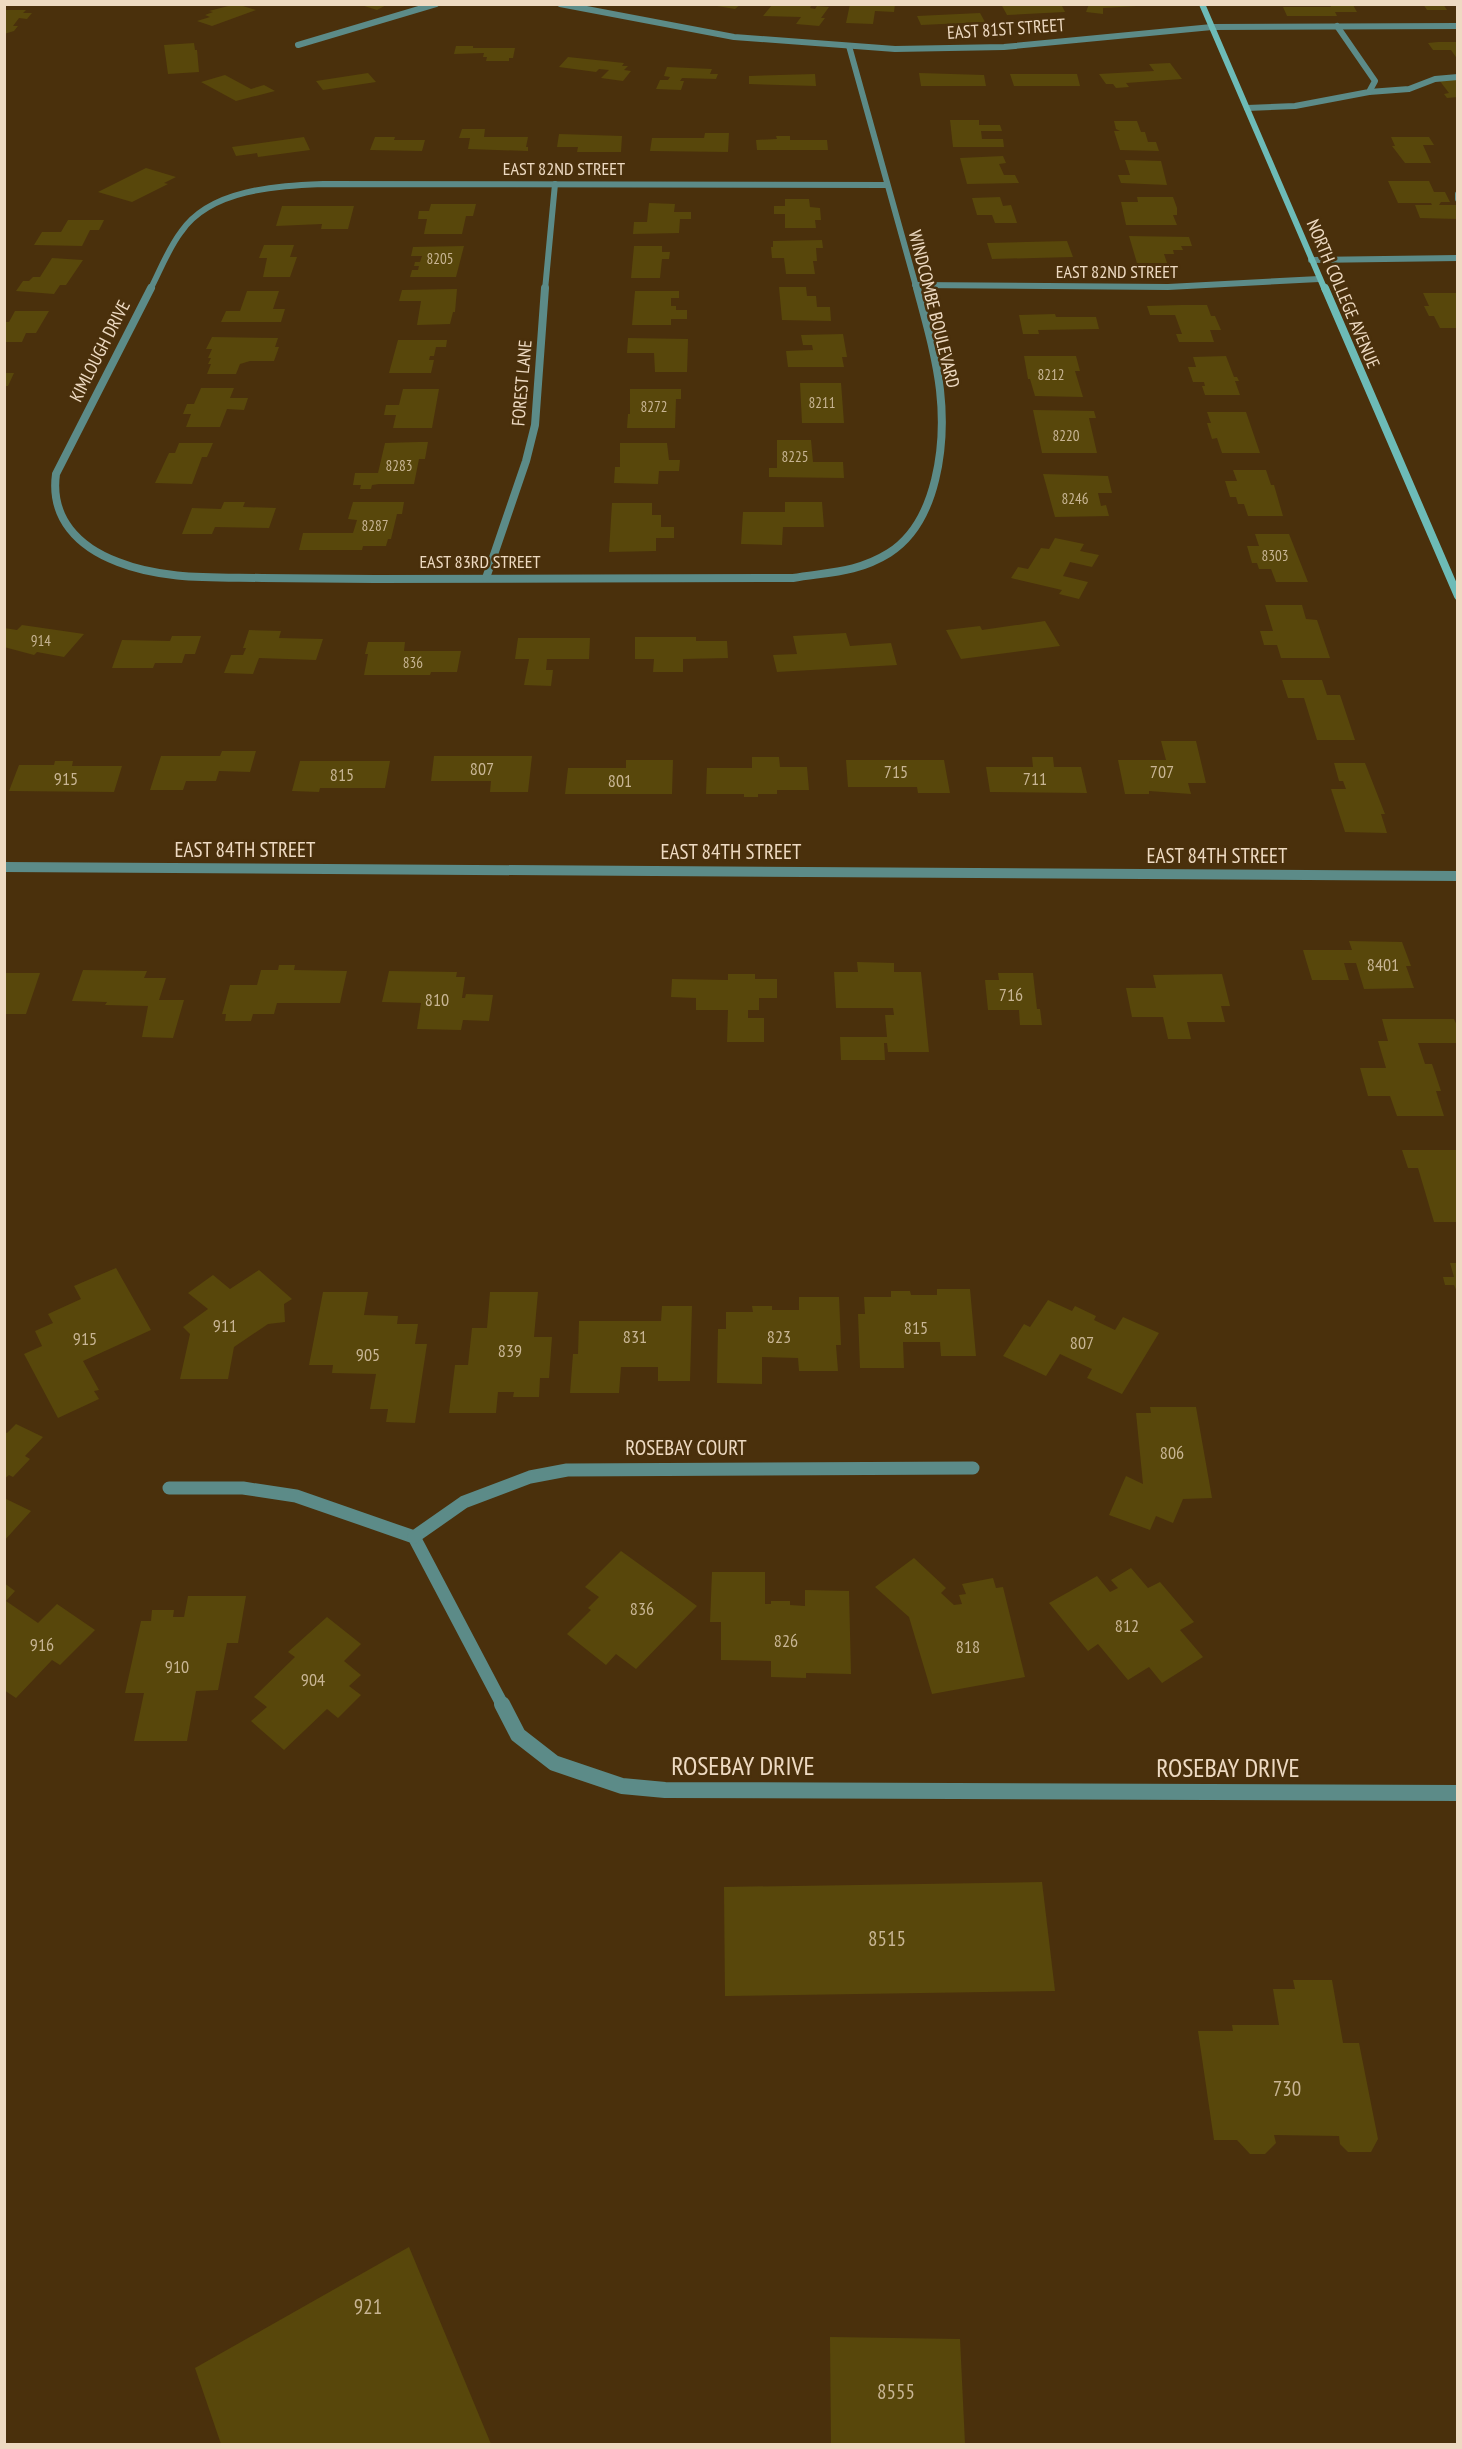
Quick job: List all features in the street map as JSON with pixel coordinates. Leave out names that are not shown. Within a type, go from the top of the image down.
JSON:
[{"type":"main road","name":"NORTH COLLEGE AVENUE","points":[[1202,4],[1311,260],[1454,577],[1458,596]]},
{"type":"street","points":[[298,45],[436,4]]},
{"type":"street","name":"EAST 81ST STREET","points":[[560,4],[734,37],[895,49],[978,48],[1212,27],[1458,26]]},
{"type":"street","points":[[1337,27],[1375,81],[1369,92]]},
{"type":"street","name":"WINDCOMBE BOULEVARD","points":[[849,46],[915,285],[938,378],[941,419],[938,456],[932,486],[917,526],[903,543],[874,560]]},
{"type":"street","points":[[1247,108],[1295,106],[1369,92],[1409,89],[1436,78],[1458,77]]},
{"type":"street","name":"EAST 82ND STREET","points":[[243,195],[279,187],[323,183],[886,184]]},
{"type":"street","name":"FOREST LANE","points":[[486,578],[526,461],[535,426],[545,282],[555,184]]},
{"type":"street","points":[[1458,194],[1458,199]]},
{"type":"street","name":"KIMLOUGH DRIVE","points":[[88,547],[67,527],[56,510],[53,492],[56,474],[181,231],[205,211],[243,195]]},
{"type":"street","points":[[1311,260],[1458,258]]},
{"type":"street","name":"EAST 82ND STREET","points":[[915,285],[994,288],[1188,286],[1320,279]]},
{"type":"street","name":"EAST 83RD STREET","points":[[88,547],[116,562],[132,567],[182,574],[315,579],[793,578],[846,570],[874,560]]},
{"type":"street","name":"EAST 84TH STREET","points":[[4,867],[1458,876]]},
{"type":"street","name":"ROSEBAY COURT","points":[[414,1536],[464,1502],[530,1477],[567,1470],[973,1468]]},
{"type":"street","points":[[169,1488],[243,1488],[296,1496],[414,1536]]},
{"type":"street","name":"ROSEBAY DRIVE","points":[[414,1536],[518,1735],[554,1763],[622,1786],[665,1790],[1458,1793]]},
{"type":"building","points":[[236,4],[256,10],[212,26],[197,21],[210,17],[205,15],[213,12],[209,11]]},
{"type":"building","points":[[358,4],[388,4],[377,10]]},
{"type":"building","points":[[705,4],[741,4],[735,9]]},
{"type":"building","points":[[812,4],[810,8],[815,9],[817,6],[829,7],[821,18],[825,18],[819,26],[796,24],[801,17],[763,16],[772,5]]},
{"type":"building","points":[[850,4],[895,4],[894,12],[875,11],[873,24],[846,23]]},
{"type":"building","points":[[1001,4],[1061,4],[1065,12],[1007,15]]},
{"type":"building","points":[[1089,4],[1137,4],[1137,6],[1103,8],[1103,14],[1086,12]]},
{"type":"building","points":[[1423,4],[1443,4],[1447,10],[1427,10]]},
{"type":"building","points":[[1330,5],[1353,5],[1357,12],[1335,12],[1337,16],[1287,16],[1283,7],[1331,7]]},
{"type":"building","points":[[4,10],[26,10],[23,13],[32,13],[27,19],[19,18],[13,26],[18,26],[14,31],[4,34]]},
{"type":"building","points":[[980,13],[985,22],[921,25],[917,16]]},
{"type":"building","points":[[1458,42],[1458,60],[1451,50],[1433,50],[1428,43]]},
{"type":"building","points":[[194,43],[199,72],[168,74],[164,45]]},
{"type":"building","points":[[456,46],[515,48],[513,58],[509,58],[509,61],[486,61],[487,57],[483,57],[484,53],[454,54]]},
{"type":"building","points":[[568,57],[624,63],[622,66],[628,66],[624,70],[631,71],[623,81],[601,78],[609,70],[599,69],[596,72],[559,67]]},
{"type":"building","points":[[1170,63],[1182,79],[1126,83],[1129,87],[1116,88],[1113,84],[1106,84],[1099,74],[1154,71],[1149,64]]},
{"type":"building","points":[[667,67],[712,69],[710,74],[718,74],[716,79],[682,78],[680,81],[684,81],[681,90],[656,89],[660,80],[668,80],[670,77],[664,76]]},
{"type":"building","points":[[368,73],[376,82],[323,90],[316,81]]},
{"type":"building","points":[[919,73],[984,75],[986,86],[921,86]]},
{"type":"building","points":[[815,74],[816,86],[749,84],[749,76]]},
{"type":"building","points":[[1010,74],[1077,74],[1080,86],[1014,86]]},
{"type":"building","points":[[225,75],[251,89],[264,85],[275,91],[236,101],[201,82]]},
{"type":"building","points":[[1439,80],[1458,80],[1458,97],[1447,98],[1444,94],[1449,93]]},
{"type":"building","points":[[950,120],[979,120],[979,125],[1000,125],[1002,131],[981,131],[982,139],[1003,139],[1004,147],[953,147]]},
{"type":"building","points":[[1114,121],[1137,121],[1141,132],[1145,132],[1148,142],[1156,142],[1159,151],[1120,150],[1114,131],[1120,131],[1116,129]]},
{"type":"building","points":[[462,129],[485,129],[484,137],[528,137],[526,147],[528,151],[468,149],[470,138],[459,138]]},
{"type":"building","points":[[705,133],[729,133],[728,152],[650,151],[652,138],[704,138]]},
{"type":"building","points":[[559,134],[622,136],[621,152],[577,152],[578,147],[557,147]]},
{"type":"building","points":[[776,136],[790,136],[790,140],[827,140],[828,150],[757,150],[756,140],[777,139]]},
{"type":"building","points":[[304,137],[310,150],[258,157],[257,153],[236,156],[232,147]]},
{"type":"building","points":[[375,137],[395,137],[394,140],[425,140],[422,151],[370,150]]},
{"type":"building","points":[[1391,137],[1429,137],[1434,145],[1423,145],[1431,163],[1405,163],[1392,146],[1395,146]]},
{"type":"building","points":[[1003,156],[1006,163],[999,164],[1004,175],[1015,175],[1019,183],[967,184],[960,158]]},
{"type":"building","points":[[1125,160],[1161,161],[1167,185],[1121,183],[1118,175],[1130,175]]},
{"type":"building","points":[[146,168],[176,177],[164,183],[168,184],[132,202],[98,192]]},
{"type":"building","points":[[1388,181],[1429,181],[1434,192],[1445,192],[1450,202],[1441,202],[1439,205],[1458,205],[1458,219],[1420,218],[1415,205],[1432,205],[1431,203],[1398,203]]},
{"type":"building","points":[[1000,197],[1003,206],[1011,205],[1017,223],[995,223],[992,215],[977,215],[972,198]]},
{"type":"building","points":[[1137,197],[1173,197],[1177,215],[1173,215],[1177,225],[1126,225],[1121,202],[1138,202]]},
{"type":"building","points":[[785,199],[809,199],[810,207],[820,208],[821,220],[815,220],[816,228],[785,228],[785,214],[774,214],[774,206],[785,206]]},
{"type":"building","points":[[649,203],[675,204],[674,212],[691,212],[691,219],[680,219],[679,233],[633,234],[634,222],[647,222]]},
{"type":"building","points":[[431,204],[476,204],[473,216],[466,216],[462,234],[424,234],[427,219],[418,219],[419,211],[429,211]]},
{"type":"building","points":[[282,206],[354,206],[348,229],[321,229],[322,224],[276,226]]},
{"type":"building","points":[[68,220],[104,220],[99,230],[90,230],[82,246],[34,245],[42,232],[61,232]]},
{"type":"building","points":[[1129,236],[1189,237],[1192,246],[1181,246],[1183,250],[1173,250],[1174,254],[1164,254],[1167,263],[1137,263]]},
{"type":"building","points":[[822,240],[823,248],[816,248],[817,261],[813,261],[815,274],[786,274],[784,258],[772,258],[773,241]]},
{"type":"building","points":[[1067,241],[1073,257],[992,259],[987,243]]},
{"type":"building","points":[[264,245],[294,245],[290,257],[297,257],[290,277],[263,277],[267,258],[259,258]]},
{"type":"building","points":[[464,246],[456,277],[410,277],[412,270],[418,270],[419,266],[414,266],[415,262],[420,262],[422,256],[411,256],[413,247]]},
{"type":"building","points":[[634,246],[662,246],[662,252],[670,252],[669,259],[662,259],[660,278],[631,278]]},
{"type":"building","points":[[52,258],[83,260],[66,285],[60,285],[54,294],[16,291],[23,281],[40,277]]},
{"type":"building","points":[[779,287],[806,287],[807,296],[816,296],[817,307],[830,307],[831,321],[782,320]]},
{"type":"building","points":[[457,289],[455,312],[453,312],[450,324],[417,325],[421,301],[399,301],[402,290]]},
{"type":"building","points":[[247,291],[279,291],[273,309],[285,309],[281,322],[221,322],[226,311],[240,311]]},
{"type":"building","points":[[635,291],[679,291],[679,298],[671,298],[671,306],[676,306],[676,310],[687,310],[687,319],[671,319],[671,325],[632,325]]},
{"type":"building","points":[[1423,293],[1458,293],[1458,328],[1440,328],[1434,316],[1429,316],[1424,306],[1429,306]]},
{"type":"building","points":[[1207,305],[1211,316],[1215,316],[1221,330],[1210,330],[1214,342],[1179,342],[1176,334],[1182,334],[1175,315],[1150,315],[1147,306]]},
{"type":"building","points":[[15,311],[49,311],[36,333],[26,333],[22,342],[4,342],[4,322],[9,322]]},
{"type":"building","points":[[1055,314],[1056,317],[1096,317],[1099,329],[1038,330],[1039,334],[1023,334],[1019,315]]},
{"type":"building","points":[[843,334],[847,357],[842,357],[844,367],[788,367],[786,351],[813,350],[812,345],[803,345],[801,335]]},
{"type":"building","points":[[212,337],[278,338],[275,347],[279,347],[274,361],[250,361],[240,364],[236,374],[207,374],[211,364],[208,364],[211,358],[208,358],[212,349],[206,349]]},
{"type":"building","points":[[628,338],[688,339],[687,372],[655,372],[654,353],[627,353]]},
{"type":"building","points":[[398,340],[447,340],[446,347],[436,347],[434,356],[430,356],[429,360],[434,360],[431,373],[389,373]]},
{"type":"building","points":[[1024,356],[1076,356],[1080,371],[1075,371],[1083,397],[1035,396],[1030,379],[1028,379]]},
{"type":"building","points":[[1226,356],[1234,377],[1237,377],[1239,381],[1235,381],[1240,395],[1205,395],[1202,386],[1205,386],[1204,382],[1193,382],[1188,367],[1196,367],[1193,357]]},
{"type":"building","points":[[4,373],[14,373],[8,386],[4,386]]},
{"type":"building","points":[[800,383],[841,383],[844,423],[802,423]]},
{"type":"building","points":[[201,388],[234,388],[230,398],[248,398],[244,410],[227,409],[220,427],[186,427],[191,414],[183,414],[187,404],[194,404]]},
{"type":"building","points":[[403,389],[439,389],[432,428],[393,428],[396,415],[384,415],[386,405],[399,405]]},
{"type":"building","points":[[630,389],[681,389],[681,399],[676,399],[675,428],[627,428],[628,414],[630,414]]},
{"type":"building","points":[[1033,410],[1094,411],[1096,418],[1089,418],[1097,453],[1042,453]]},
{"type":"building","points":[[1207,412],[1246,412],[1260,453],[1222,453],[1217,438],[1212,439],[1207,423],[1211,423]]},
{"type":"building","points":[[777,440],[811,440],[813,462],[843,462],[844,478],[769,477],[769,468],[777,468]]},
{"type":"building","points":[[428,442],[425,459],[419,459],[414,484],[379,484],[372,485],[371,489],[360,489],[361,485],[353,485],[355,473],[378,473],[385,443]]},
{"type":"building","points":[[179,443],[213,443],[207,457],[202,457],[192,484],[155,483],[169,453],[175,453]]},
{"type":"building","points":[[620,443],[667,443],[669,460],[680,460],[679,471],[659,471],[658,484],[614,483],[615,467],[620,467]]},
{"type":"building","points":[[1233,470],[1266,470],[1271,485],[1274,485],[1283,516],[1248,516],[1244,504],[1238,504],[1236,497],[1230,497],[1225,481],[1237,481]]},
{"type":"building","points":[[1043,474],[1108,476],[1112,493],[1098,493],[1101,506],[1106,505],[1109,516],[1055,517]]},
{"type":"building","points":[[224,502],[245,502],[243,507],[276,508],[269,528],[215,527],[212,534],[182,534],[192,508],[221,509]]},
{"type":"building","points":[[353,502],[404,502],[402,514],[397,514],[391,539],[388,539],[386,546],[363,546],[362,550],[299,550],[303,533],[353,533],[357,520],[348,519]]},
{"type":"building","points":[[785,502],[822,502],[824,527],[783,527],[782,545],[741,544],[743,512],[785,512]]},
{"type":"building","points":[[612,503],[652,503],[652,515],[661,515],[661,527],[674,527],[674,538],[656,538],[656,551],[609,552]]},
{"type":"building","points":[[1255,534],[1289,534],[1308,582],[1276,582],[1271,569],[1259,569],[1257,563],[1252,563],[1247,546],[1259,546]]},
{"type":"building","points":[[1055,538],[1084,544],[1080,551],[1099,555],[1092,567],[1070,562],[1063,576],[1088,582],[1079,599],[1059,594],[1062,590],[1011,578],[1018,567],[1028,569],[1041,548],[1049,549]]},
{"type":"building","points":[[1265,605],[1302,605],[1306,619],[1317,620],[1330,658],[1281,658],[1277,645],[1264,645],[1260,631],[1273,631]]},
{"type":"building","points":[[1045,621],[1060,646],[961,659],[946,630],[980,626],[982,630]]},
{"type":"building","points":[[22,625],[84,634],[64,657],[37,652],[34,655],[4,647],[4,628],[17,630]]},
{"type":"building","points":[[249,630],[281,631],[279,638],[323,639],[316,660],[259,658],[253,674],[224,673],[231,655],[243,655]]},
{"type":"building","points":[[846,633],[850,646],[891,643],[897,665],[777,672],[773,655],[797,654],[793,636]]},
{"type":"building","points":[[172,636],[201,636],[195,654],[185,654],[182,663],[155,663],[153,668],[112,668],[122,640],[170,641]]},
{"type":"building","points":[[635,637],[696,637],[696,641],[727,641],[728,658],[683,659],[683,672],[653,672],[654,659],[635,659]]},
{"type":"building","points":[[518,638],[590,638],[589,659],[547,659],[546,670],[553,670],[551,686],[524,685],[529,659],[515,659]]},
{"type":"building","points":[[368,642],[405,642],[404,651],[461,651],[457,672],[431,672],[430,675],[364,675]]},
{"type":"building","points":[[1282,680],[1322,680],[1327,695],[1340,695],[1355,740],[1317,740],[1304,698],[1288,698]]},
{"type":"building","points":[[1161,741],[1196,741],[1206,783],[1188,783],[1191,794],[1149,791],[1149,794],[1125,794],[1118,760],[1166,760]]},
{"type":"building","points":[[222,751],[256,751],[250,772],[219,771],[216,781],[186,781],[183,790],[150,790],[161,756],[220,756]]},
{"type":"building","points":[[434,756],[532,756],[528,792],[490,792],[491,781],[431,781]]},
{"type":"building","points":[[752,757],[779,757],[780,767],[807,767],[809,790],[777,790],[777,794],[758,794],[758,797],[744,797],[744,794],[706,794],[707,768],[752,768]]},
{"type":"building","points":[[1032,757],[1053,757],[1054,767],[1081,767],[1087,793],[990,792],[986,767],[1033,767]]},
{"type":"building","points":[[626,760],[673,760],[672,794],[565,794],[568,768],[626,768]]},
{"type":"building","points":[[846,760],[944,760],[950,793],[918,793],[917,787],[848,787]]},
{"type":"building","points":[[55,761],[73,761],[72,766],[122,766],[114,792],[9,791],[19,765],[54,765]]},
{"type":"building","points":[[300,761],[390,761],[385,788],[320,788],[319,792],[292,791]]},
{"type":"building","points":[[1334,763],[1365,763],[1385,814],[1381,814],[1387,833],[1345,832],[1331,789],[1346,789],[1343,781],[1339,781]]},
{"type":"building","points":[[1349,941],[1402,942],[1411,966],[1406,966],[1414,988],[1364,989],[1356,963],[1344,963],[1349,980],[1312,980],[1303,950],[1352,950]]},
{"type":"building","points":[[857,962],[894,963],[894,972],[921,972],[929,1052],[888,1052],[887,1043],[884,1043],[885,1060],[841,1060],[840,1037],[887,1037],[885,1015],[894,1015],[893,1008],[836,1008],[834,972],[858,972]]},
{"type":"building","points":[[279,965],[295,965],[294,970],[347,971],[340,1003],[277,1003],[274,1014],[253,1014],[251,1021],[225,1021],[226,1014],[222,1014],[230,985],[257,985],[261,970],[278,970]]},
{"type":"building","points":[[83,970],[147,971],[144,978],[166,978],[159,1000],[184,1000],[173,1038],[142,1037],[148,1006],[105,1005],[107,1002],[72,1001]]},
{"type":"building","points":[[389,971],[457,972],[456,977],[465,977],[462,998],[465,998],[466,994],[493,995],[489,1021],[463,1020],[461,1030],[417,1029],[421,1003],[382,1002]]},
{"type":"building","points":[[5,973],[40,973],[26,1014],[5,1014]]},
{"type":"building","points":[[998,973],[1033,973],[1037,1009],[1040,1009],[1042,1025],[1020,1025],[1019,1010],[988,1010],[985,980],[999,980]]},
{"type":"building","points":[[728,974],[755,974],[755,979],[777,979],[777,998],[759,998],[759,1010],[748,1010],[748,1018],[764,1018],[764,1042],[727,1042],[728,1010],[696,1010],[696,998],[671,997],[672,979],[728,980]]},
{"type":"building","points":[[1222,974],[1230,1006],[1221,1006],[1225,1022],[1187,1022],[1191,1039],[1168,1039],[1163,1017],[1132,1017],[1126,988],[1156,988],[1153,975]]},
{"type":"building","points":[[1382,1019],[1454,1019],[1458,1028],[1458,1043],[1418,1043],[1425,1064],[1432,1064],[1441,1091],[1436,1091],[1444,1116],[1397,1116],[1390,1096],[1368,1096],[1360,1068],[1386,1068],[1378,1041],[1388,1041]]},
{"type":"building","points":[[1402,1150],[1458,1150],[1458,1222],[1434,1222],[1418,1168],[1408,1168]]},
{"type":"building","points":[[1450,1263],[1458,1263],[1458,1294],[1454,1285],[1445,1285],[1443,1277],[1454,1277]]},
{"type":"building","points":[[116,1268],[151,1330],[83,1361],[99,1390],[94,1391],[99,1399],[58,1418],[24,1354],[42,1346],[35,1331],[53,1323],[48,1314],[81,1299],[74,1286]]},
{"type":"building","points":[[259,1270],[292,1299],[284,1304],[285,1322],[268,1324],[234,1347],[228,1379],[180,1379],[190,1334],[183,1327],[208,1309],[188,1293],[213,1275],[230,1289]]},
{"type":"building","points":[[937,1289],[970,1289],[976,1356],[941,1356],[940,1342],[903,1342],[904,1368],[860,1368],[858,1314],[865,1314],[864,1297],[891,1297],[891,1291],[910,1291],[911,1295],[937,1295]]},
{"type":"building","points":[[323,1292],[368,1292],[364,1315],[398,1316],[397,1324],[418,1324],[415,1344],[427,1344],[415,1423],[386,1422],[388,1409],[370,1409],[376,1374],[332,1373],[333,1365],[309,1365]]},
{"type":"building","points":[[490,1292],[538,1292],[534,1337],[552,1337],[549,1378],[540,1378],[539,1397],[513,1397],[514,1392],[498,1392],[496,1413],[449,1413],[455,1365],[468,1365],[472,1328],[487,1328]]},
{"type":"building","points":[[799,1297],[839,1297],[841,1345],[836,1345],[838,1371],[799,1371],[798,1358],[762,1357],[762,1384],[717,1383],[718,1329],[726,1329],[726,1312],[753,1312],[752,1306],[772,1306],[772,1310],[799,1310]]},
{"type":"building","points":[[1048,1300],[1072,1311],[1075,1306],[1096,1316],[1094,1320],[1115,1330],[1123,1317],[1159,1333],[1122,1394],[1087,1378],[1092,1369],[1060,1354],[1046,1376],[1003,1356],[1024,1324],[1030,1327]]},
{"type":"building","points":[[662,1306],[692,1306],[690,1381],[658,1381],[658,1367],[621,1367],[619,1393],[570,1393],[573,1354],[578,1354],[579,1321],[661,1321]]},
{"type":"building","points":[[1150,1407],[1196,1407],[1212,1498],[1183,1499],[1173,1523],[1156,1516],[1150,1530],[1109,1515],[1126,1476],[1143,1484],[1136,1413],[1151,1413]]},
{"type":"building","points":[[16,1424],[43,1437],[25,1456],[30,1459],[13,1477],[9,1475],[4,1479],[4,1432],[7,1433]]},
{"type":"building","points":[[4,1498],[31,1511],[4,1541]]},
{"type":"building","points":[[621,1551],[697,1606],[636,1669],[616,1654],[606,1665],[567,1634],[591,1610],[588,1608],[599,1597],[585,1587]]},
{"type":"building","points":[[914,1558],[946,1588],[941,1593],[954,1605],[962,1604],[959,1595],[966,1594],[962,1584],[993,1578],[996,1588],[1003,1587],[1025,1677],[932,1694],[909,1617],[875,1587]]},
{"type":"building","points":[[1131,1568],[1148,1588],[1160,1582],[1194,1622],[1180,1630],[1203,1657],[1162,1683],[1149,1667],[1128,1680],[1098,1644],[1088,1651],[1049,1603],[1097,1576],[1110,1592],[1118,1588],[1111,1580]]},
{"type":"building","points":[[712,1572],[765,1572],[765,1604],[771,1604],[771,1601],[790,1601],[790,1605],[805,1606],[805,1590],[849,1591],[851,1674],[806,1673],[806,1678],[771,1677],[771,1661],[721,1660],[721,1622],[710,1622]]},
{"type":"building","points":[[4,1583],[15,1591],[6,1601],[38,1623],[57,1604],[95,1630],[60,1665],[52,1660],[16,1698],[4,1690]]},
{"type":"building","points":[[188,1596],[246,1596],[238,1643],[227,1643],[218,1690],[196,1691],[187,1741],[134,1741],[144,1693],[125,1693],[141,1621],[151,1621],[152,1610],[174,1610],[173,1617],[184,1617]]},
{"type":"building","points":[[327,1617],[361,1644],[344,1661],[361,1675],[349,1686],[361,1695],[338,1718],[327,1709],[284,1750],[251,1721],[267,1707],[254,1697],[295,1657],[288,1652]]},
{"type":"building","points":[[1042,1882],[1055,1991],[725,1996],[724,1887]]},
{"type":"building","points":[[1293,1980],[1332,1980],[1343,2043],[1359,2043],[1378,2139],[1371,2152],[1348,2152],[1340,2144],[1339,2136],[1274,2135],[1276,2143],[1265,2154],[1250,2154],[1237,2140],[1214,2140],[1198,2031],[1233,2031],[1232,2025],[1279,2025],[1273,1989],[1295,1989]]},
{"type":"building","points":[[409,2247],[491,2444],[221,2444],[195,2368]]},
{"type":"building","points":[[830,2337],[960,2339],[965,2444],[831,2444]]}]
